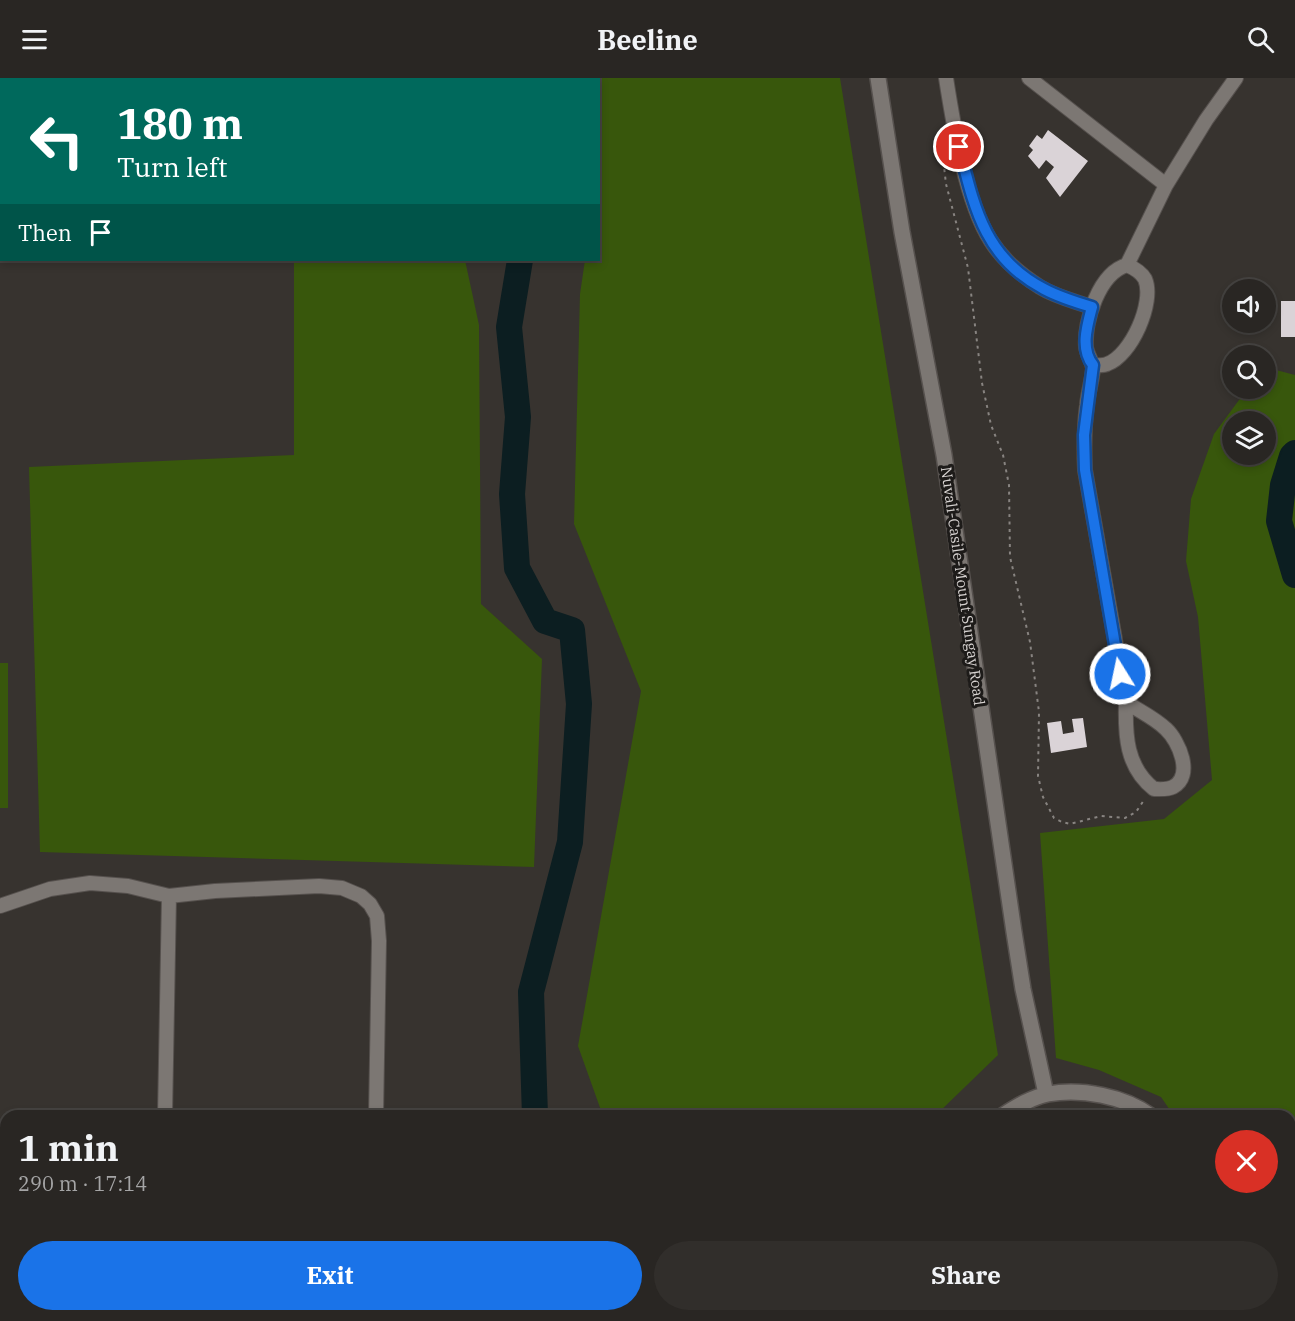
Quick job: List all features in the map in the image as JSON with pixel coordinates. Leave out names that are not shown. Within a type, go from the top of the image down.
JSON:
[{"type":"main road","name":"Nuvali-Casile-Mount Sungay Road","points":[[878,78],[902,232],[944,455],[1023,988],[1046,1094]]},
{"type":"main road","points":[[1011,1110],[1046,1094],[1070,1092],[1096,1094],[1139,1110]]},
{"type":"street","points":[[946,78],[969,187],[980,219],[991,241],[1015,268],[1035,284],[1060,297],[1092,307]]},
{"type":"street","points":[[1029,78],[1166,185]]},
{"type":"street","points":[[1126,702],[1167,729],[1175,740],[1181,754],[1183,768],[1180,780],[1172,788],[1154,789],[1146,783],[1134,766],[1126,741],[1126,702],[1085,470],[1084,435],[1093,365],[1088,357],[1086,344],[1092,307],[1111,275],[1127,265],[1166,185],[1236,78]]},
{"type":"street","points":[[1093,365],[1108,364],[1126,350],[1142,318],[1147,288],[1144,278],[1136,269],[1127,265]]},
{"type":"street","points":[[0,906],[50,889],[90,884],[128,885],[169,896],[215,891],[319,886],[342,888],[361,896],[370,904],[377,916],[379,941],[376,1110]]},
{"type":"street","points":[[165,1110],[169,896]]},
{"type":"path","points":[[939,128],[946,183],[969,268],[982,383],[991,425],[1003,455],[1009,485],[1010,557],[1030,642],[1039,712],[1038,776],[1043,797],[1054,818],[1070,824],[1101,816],[1125,818],[1136,812],[1144,800]]},
{"type":"green space","points":[[600,78],[840,78],[998,1055],[941,1110],[601,1110],[578,1046],[641,691],[574,524],[580,294],[585,261],[600,261]]},
{"type":"green space","points":[[294,261],[465,261],[479,325],[481,604],[542,659],[534,867],[40,852],[29,467],[294,455]]},
{"type":"green space","points":[[1276,370],[1295,375],[1295,1110],[1170,1110],[1161,1097],[1099,1070],[1056,1058],[1040,833],[1164,819],[1212,780],[1198,617],[1186,561],[1191,499],[1214,434],[1222,423],[1222,465],[1276,465],[1276,411],[1231,411],[1239,400],[1276,399]]},
{"type":"green space","points":[[0,663],[8,663],[8,808],[0,808]]},
{"type":"building","points":[[1048,130],[1088,161],[1060,197],[1046,178],[1054,167],[1046,160],[1039,169],[1028,156],[1033,150],[1029,146],[1037,135],[1042,139]]},
{"type":"building","points":[[1281,301],[1295,301],[1295,337],[1281,337]]},
{"type":"building","points":[[1083,718],[1087,747],[1051,753],[1047,723],[1061,721],[1063,734],[1074,732],[1072,719]]},
{"type":"waterway","points":[[520,261],[509,327],[518,417],[512,494],[517,568],[545,621],[572,630],[579,704],[570,842],[531,992],[535,1110]]},
{"type":"waterway","points":[[1295,453],[1283,485],[1279,521],[1295,575]]},
{"type":"route","points":[[959,147],[982,226],[1002,256],[1042,289],[1092,307],[1086,335],[1086,352],[1093,365],[1084,435],[1085,470],[1120,674]]}]
